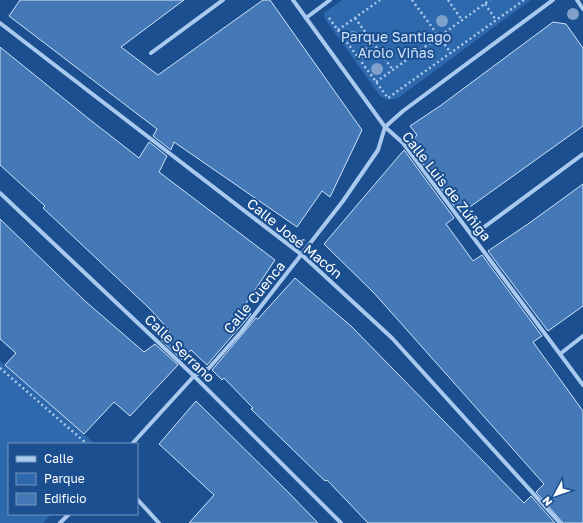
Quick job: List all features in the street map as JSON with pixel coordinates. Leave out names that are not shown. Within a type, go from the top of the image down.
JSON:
[{"type":"street","points":[[151,53],[223,0]]},
{"type":"street","name":"Calle Luis de Zúñiga","points":[[292,0],[385,127],[403,143],[583,385]]},
{"type":"street","points":[[306,18],[330,0]]},
{"type":"street","points":[[385,127],[404,111],[553,0]]},
{"type":"street","points":[[577,0],[583,9]]},
{"type":"street","name":"Calle José Macón","points":[[0,23],[302,255],[392,338],[560,523]]},
{"type":"street","name":"Calle Cuenca","points":[[133,443],[194,376],[209,368],[241,332],[343,201],[378,150],[385,127]]},
{"type":"street","points":[[472,236],[583,154]]},
{"type":"street","name":"Calle Serrano","points":[[0,193],[194,376],[341,523]]},
{"type":"street","points":[[560,354],[583,336]]},
{"type":"street","points":[[138,500],[159,523]]},
{"type":"street","points":[[60,523],[68,515]]},
{"type":"path","points":[[338,30],[380,0]]},
{"type":"path","points":[[412,0],[451,53]]},
{"type":"path","points":[[448,0],[462,20]]},
{"type":"path","points":[[376,82],[490,0]]},
{"type":"path","points":[[327,15],[388,98],[524,0]]},
{"type":"path","points":[[484,4],[496,20]]},
{"type":"path","points":[[355,18],[393,70]]},
{"type":"path","points":[[0,368],[85,443]]},
{"type":"green space","name":"Parque Santiago Arolo Viñas","points":[[342,0],[531,0],[398,98],[388,100],[380,96],[325,19],[324,13]]},
{"type":"green space","points":[[0,361],[94,443],[8,443],[8,515],[50,515],[43,523],[0,523]]},
{"type":"building","points":[[20,0],[184,0],[121,47],[158,75],[263,0],[270,0],[362,130],[330,197],[322,191],[297,227],[174,142],[171,150],[153,136],[157,129],[9,16]]},
{"type":"building","points":[[553,22],[566,24],[583,48],[583,126],[460,214],[409,145],[417,135],[410,126],[440,106]]},
{"type":"building","points":[[0,47],[139,158],[149,142],[167,156],[159,172],[275,260],[243,308],[251,314],[207,365],[191,350],[182,360],[160,339],[170,331],[149,308],[43,208],[45,206],[0,165]]},
{"type":"building","points":[[404,150],[454,218],[446,224],[473,261],[482,255],[542,336],[533,342],[583,411],[583,523],[563,523],[536,492],[544,484],[374,293],[324,244]]},
{"type":"building","points":[[583,184],[583,306],[548,331],[488,251]]},
{"type":"building","points":[[0,219],[85,301],[144,352],[155,344],[178,365],[130,416],[114,402],[84,434],[5,365],[16,353],[0,339]]},
{"type":"building","points":[[295,278],[351,326],[524,503],[531,496],[555,523],[368,523],[327,480],[325,481],[251,409],[253,408],[224,378],[222,380],[212,370],[256,318],[258,319]]},
{"type":"building","points":[[196,401],[318,523],[189,523],[214,495],[159,444]]}]
